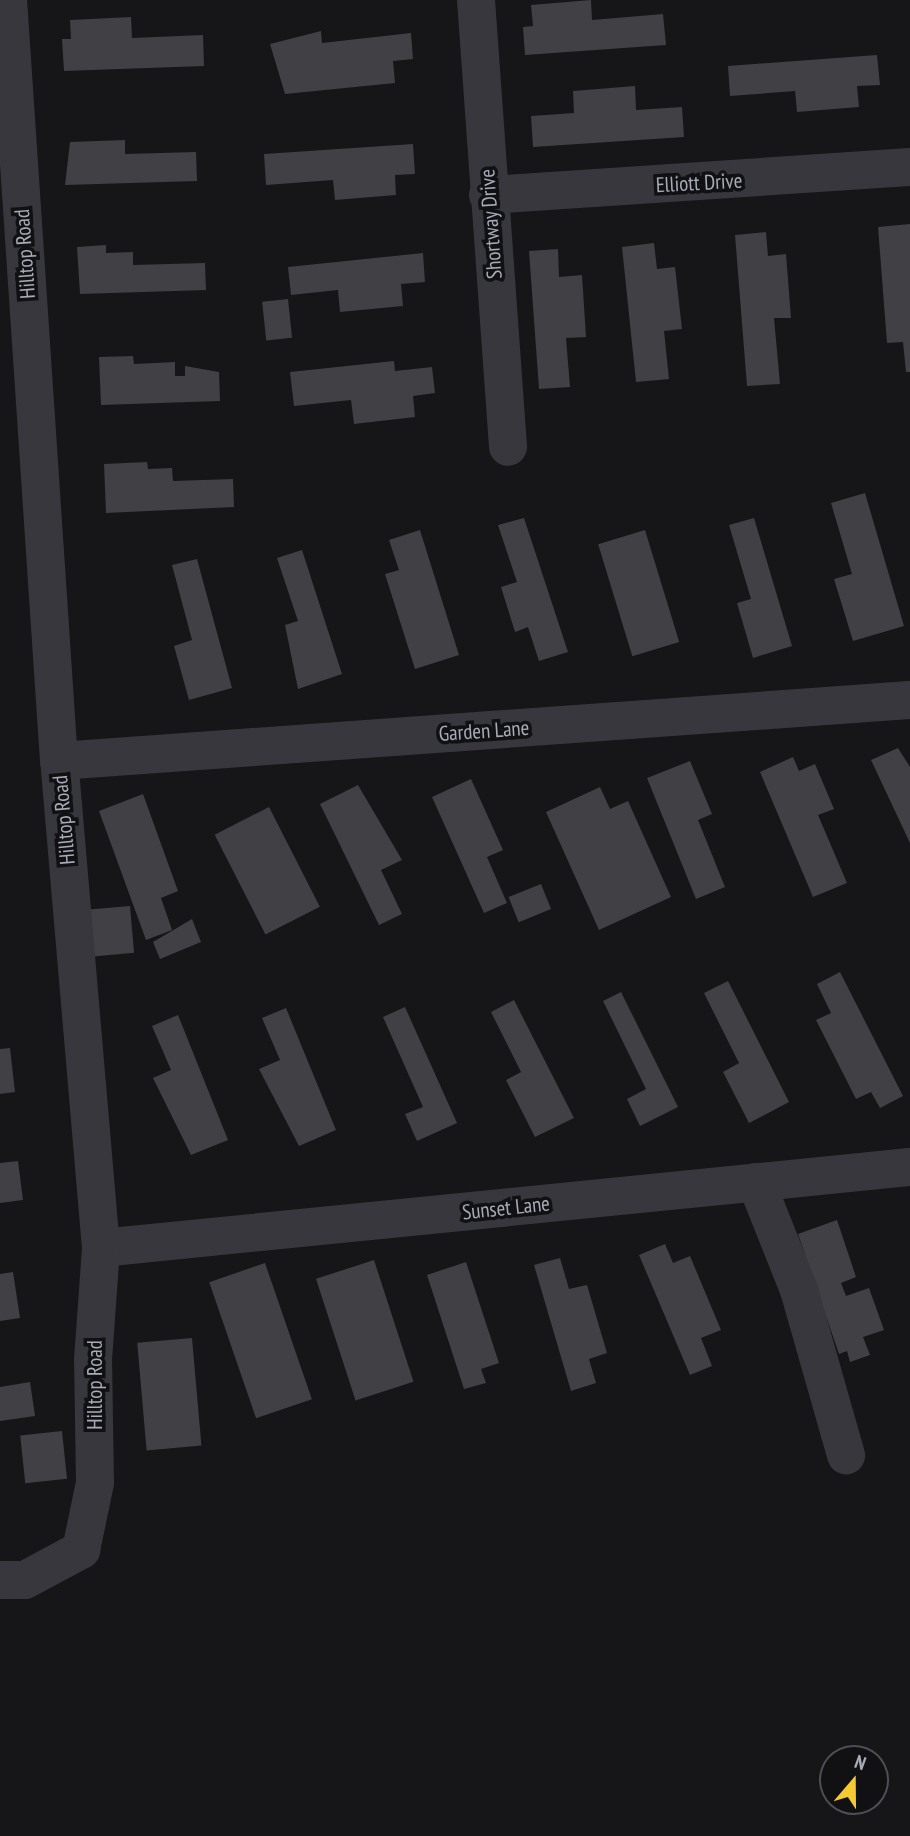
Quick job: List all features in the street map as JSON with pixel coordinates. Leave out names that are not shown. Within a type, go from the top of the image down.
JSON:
[{"type":"street","name":"Hilltop Road","points":[[0,1580],[25,1580],[81,1550],[95,1483],[93,1360],[101,1248],[59,761],[8,0]]},
{"type":"street","name":"Shortway Drive","points":[[476,0],[488,195],[509,447]]},
{"type":"street","name":"Elliott Drive","points":[[488,195],[910,167]]},
{"type":"street","name":"Garden Lane","points":[[59,761],[910,700]]},
{"type":"street","name":"Sunset Lane","points":[[101,1248],[910,1167]]},
{"type":"street","points":[[756,1182],[799,1290],[846,1455]]},
{"type":"building","points":[[591,0],[592,20],[663,14],[666,45],[525,55],[523,27],[533,26],[531,5]]},
{"type":"building","points":[[131,17],[132,38],[203,35],[204,66],[64,71],[62,39],[71,39],[70,20]]},
{"type":"building","points":[[321,31],[322,43],[411,33],[413,59],[393,61],[395,83],[285,94],[270,44]]},
{"type":"building","points":[[877,55],[880,85],[857,86],[859,107],[797,112],[795,91],[730,96],[728,66]]},
{"type":"building","points":[[635,86],[636,110],[682,107],[684,137],[533,147],[531,116],[574,113],[573,91]]},
{"type":"building","points":[[125,140],[125,154],[196,152],[197,181],[65,185],[70,142]]},
{"type":"building","points":[[413,144],[415,174],[395,175],[396,195],[335,200],[333,180],[266,185],[264,154]]},
{"type":"building","points":[[910,224],[910,372],[906,372],[903,342],[887,343],[878,227]]},
{"type":"building","points":[[766,232],[768,256],[786,254],[791,318],[774,318],[780,384],[747,386],[735,235]]},
{"type":"building","points":[[654,243],[657,269],[675,267],[682,329],[664,331],[669,379],[636,382],[622,247]]},
{"type":"building","points":[[106,245],[106,253],[133,252],[133,265],[205,263],[206,290],[80,294],[77,247]]},
{"type":"building","points":[[558,249],[559,277],[582,275],[586,337],[566,338],[570,387],[539,389],[529,251]]},
{"type":"building","points":[[423,253],[425,282],[401,284],[403,306],[340,312],[338,290],[291,295],[288,267]]},
{"type":"building","points":[[288,299],[292,338],[266,341],[262,302]]},
{"type":"building","points":[[133,356],[134,364],[175,362],[175,376],[185,376],[185,366],[219,372],[220,401],[101,405],[99,357]]},
{"type":"building","points":[[394,361],[395,371],[432,367],[435,393],[413,396],[415,417],[354,424],[351,400],[294,406],[290,372]]},
{"type":"building","points":[[147,462],[148,469],[172,468],[173,481],[233,479],[234,507],[106,513],[104,464]]},
{"type":"building","points":[[865,493],[904,626],[853,641],[834,579],[852,574],[831,503]]},
{"type":"building","points":[[524,518],[568,652],[539,661],[528,627],[515,632],[501,587],[517,582],[498,525]]},
{"type":"building","points":[[754,518],[792,646],[753,658],[737,603],[751,599],[729,525]]},
{"type":"building","points":[[420,530],[459,655],[415,669],[385,574],[399,570],[389,540]]},
{"type":"building","points":[[645,530],[679,642],[632,656],[598,544]]},
{"type":"building","points":[[302,550],[342,674],[298,689],[285,625],[298,621],[277,558]]},
{"type":"building","points":[[197,559],[232,688],[189,700],[174,646],[192,640],[172,565]]},
{"type":"building","points":[[898,748],[910,767],[910,843],[871,760]]},
{"type":"building","points":[[793,757],[799,771],[815,764],[834,809],[818,815],[847,883],[813,897],[760,772]]},
{"type":"building","points":[[690,761],[712,814],[698,820],[725,887],[696,899],[647,778]]},
{"type":"building","points":[[471,779],[503,850],[487,857],[507,903],[484,913],[432,797]]},
{"type":"building","points":[[358,785],[402,860],[381,870],[402,914],[379,925],[320,804]]},
{"type":"building","points":[[600,787],[610,809],[628,801],[671,897],[599,930],[546,812]]},
{"type":"building","points":[[143,794],[178,891],[161,898],[172,930],[146,940],[99,811]]},
{"type":"building","points":[[269,807],[320,907],[265,934],[215,835]]},
{"type":"building","points":[[541,884],[551,909],[519,922],[509,897]]},
{"type":"building","points":[[130,906],[134,953],[93,956],[89,910]]},
{"type":"building","points":[[192,919],[201,942],[160,959],[153,942]]},
{"type":"building","points":[[840,972],[903,1096],[880,1108],[871,1092],[856,1099],[816,1020],[831,1013],[817,984]]},
{"type":"building","points":[[728,981],[789,1102],[749,1123],[723,1072],[739,1063],[704,993]]},
{"type":"building","points":[[621,992],[678,1107],[640,1126],[627,1099],[646,1089],[603,1001]]},
{"type":"building","points":[[514,1000],[574,1118],[535,1137],[506,1080],[521,1072],[491,1012]]},
{"type":"building","points":[[405,1007],[457,1123],[417,1141],[405,1114],[423,1107],[383,1017]]},
{"type":"building","points":[[286,1008],[336,1130],[299,1146],[259,1069],[280,1060],[262,1018]]},
{"type":"building","points":[[178,1015],[228,1140],[191,1155],[153,1078],[171,1070],[152,1026]]},
{"type":"building","points":[[10,1048],[15,1092],[0,1094],[0,1049]]},
{"type":"building","points":[[18,1161],[23,1200],[0,1203],[0,1163]]},
{"type":"building","points":[[837,1220],[856,1277],[841,1283],[846,1296],[869,1288],[884,1330],[863,1337],[870,1355],[850,1362],[847,1351],[839,1354],[798,1234]]},
{"type":"building","points":[[665,1244],[673,1263],[690,1256],[721,1330],[701,1338],[712,1366],[690,1375],[639,1255]]},
{"type":"building","points":[[560,1258],[569,1289],[587,1285],[607,1353],[589,1359],[596,1383],[571,1391],[534,1265]]},
{"type":"building","points":[[374,1260],[414,1382],[356,1401],[316,1279]]},
{"type":"building","points":[[466,1262],[499,1363],[481,1369],[486,1383],[464,1389],[427,1275]]},
{"type":"building","points":[[265,1263],[312,1399],[256,1418],[209,1282]]},
{"type":"building","points":[[13,1272],[20,1318],[0,1321],[0,1274]]},
{"type":"building","points":[[192,1338],[201,1446],[147,1450],[137,1343]]},
{"type":"building","points":[[30,1382],[35,1416],[0,1421],[0,1387]]},
{"type":"building","points":[[62,1431],[67,1479],[25,1483],[20,1435]]}]
